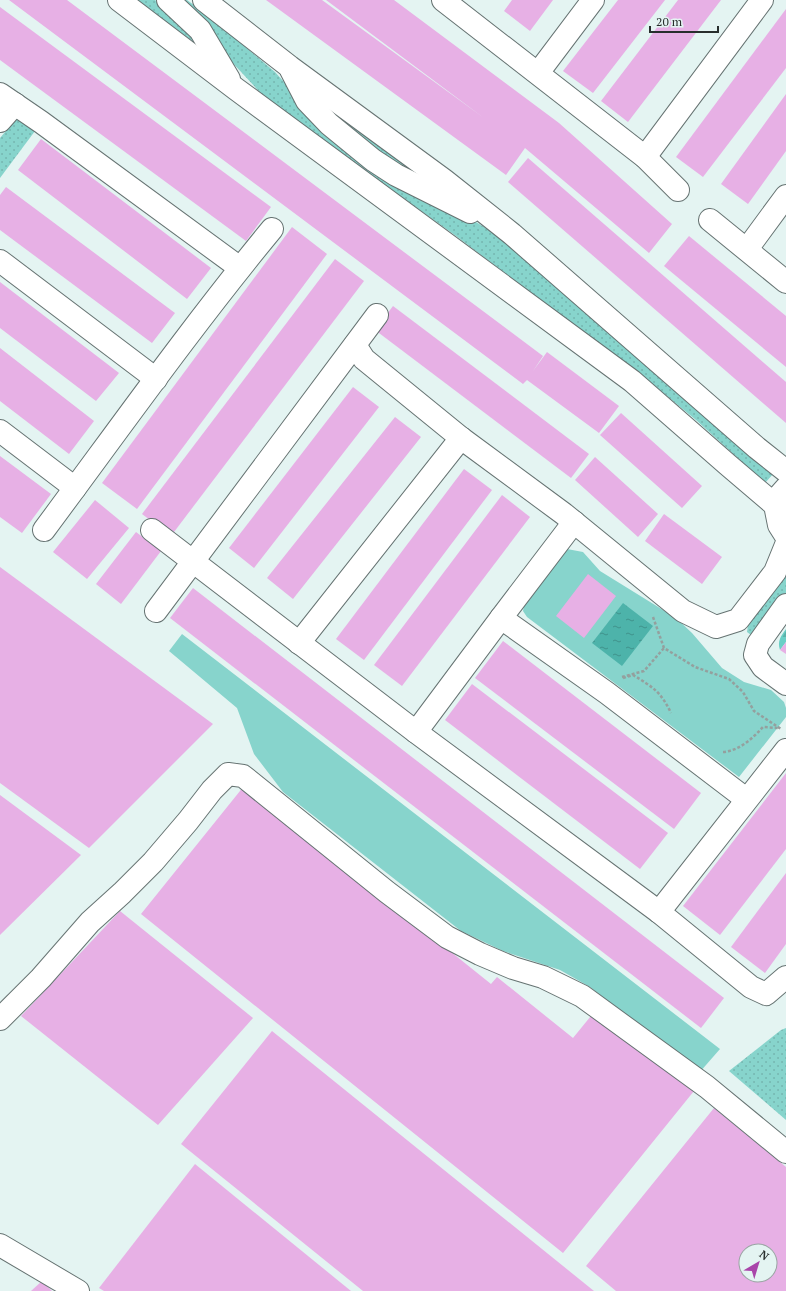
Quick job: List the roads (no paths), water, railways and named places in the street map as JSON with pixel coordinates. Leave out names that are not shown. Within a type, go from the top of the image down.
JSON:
[{"type":"street","points":[[119,0],[236,90],[632,380],[728,466],[781,497],[779,524],[786,536]]},
{"type":"street","points":[[168,0],[200,30],[236,90]]},
{"type":"street","points":[[204,0],[290,67],[438,175],[512,234],[757,448],[786,471]]},
{"type":"street","points":[[443,0],[645,157],[678,190]]},
{"type":"street","points":[[538,73],[593,0]]},
{"type":"street","points":[[645,157],[762,0]]},
{"type":"street","points":[[0,121],[7,99],[41,122],[240,268]]},
{"type":"street","points":[[747,250],[786,196]]},
{"type":"street","points":[[710,220],[786,282]]},
{"type":"street","points":[[44,530],[156,378],[240,268],[272,229]]},
{"type":"street","points":[[0,260],[156,378]]},
{"type":"street","points":[[156,611],[377,315]]},
{"type":"street","points":[[355,345],[364,359],[461,438],[574,522],[683,611],[716,627],[738,620],[775,572],[786,545]]},
{"type":"street","points":[[0,431],[75,488]]},
{"type":"street","points":[[299,643],[461,438]]},
{"type":"street","points":[[416,732],[574,522]]},
{"type":"street","points":[[152,530],[416,732],[659,912],[750,987],[766,994],[786,977]]},
{"type":"street","points":[[786,605],[758,644],[755,655],[762,667],[786,684]]},
{"type":"street","points":[[501,618],[607,693],[746,799]]},
{"type":"street","points":[[659,912],[746,799],[786,750]]},
{"type":"street","points":[[0,1019],[41,978],[90,922],[153,862],[212,790],[228,774],[243,776],[386,892],[446,936],[480,954],[513,968],[543,977],[582,996],[707,1087],[786,1152]]},
{"type":"street","points":[[0,1245],[78,1291]]},
{"type":"water","points":[[623,603],[653,626],[622,666],[592,643]]}]
